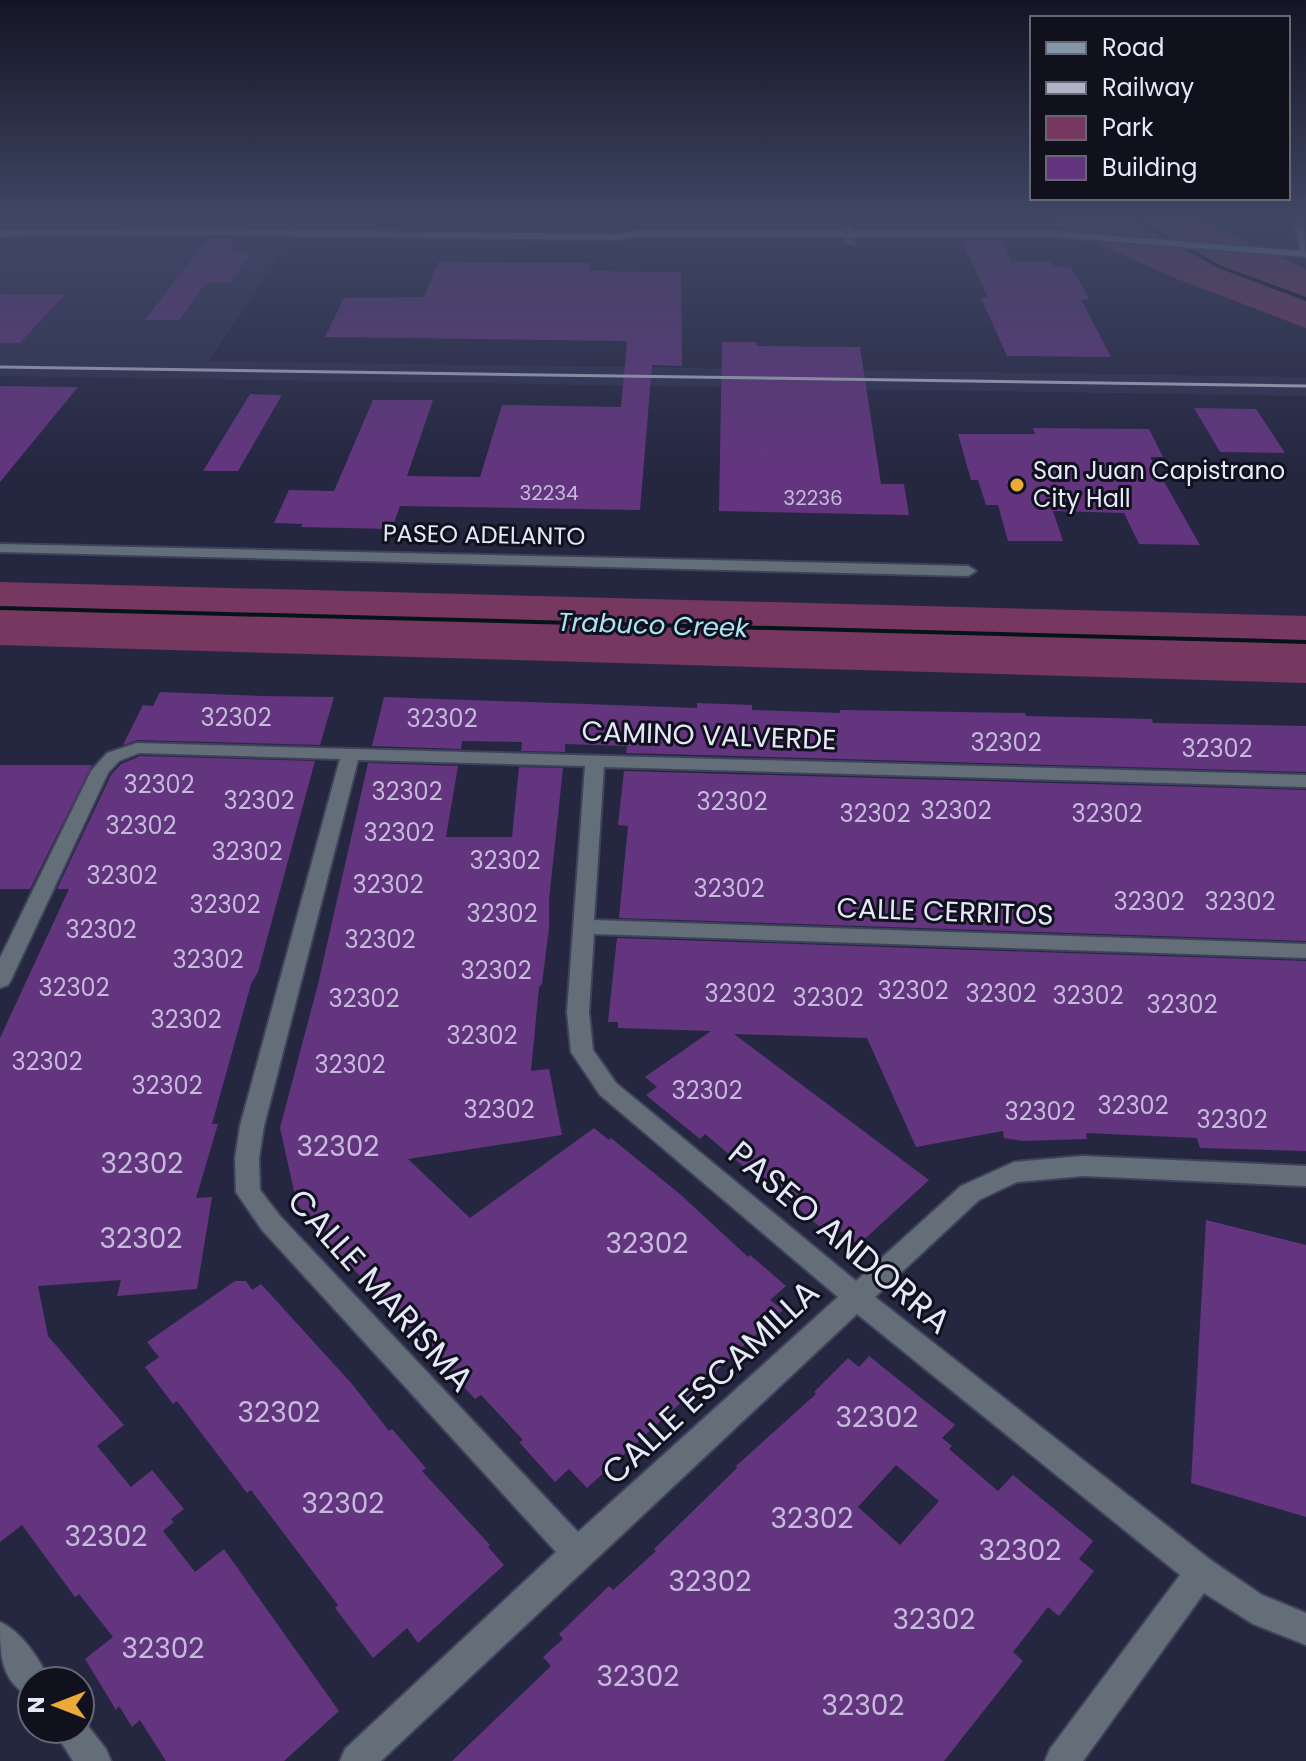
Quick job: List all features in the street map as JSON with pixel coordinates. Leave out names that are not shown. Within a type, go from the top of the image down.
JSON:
[{"type":"street","name":"PASEO ADELANTO","points":[[0,548],[968,571]]},
{"type":"street","name":"CAMINO VALVERDE","points":[[0,980],[100,771],[113,757],[124,751],[154,747],[1306,781]]},
{"type":"street","name":"CALLE MARISMA","points":[[351,752],[252,1126],[247,1158],[248,1192],[271,1223],[577,1553]]},
{"type":"street","name":"PASEO ANDORRA","points":[[595,759],[578,1012],[582,1052],[608,1089],[856,1297],[1201,1572],[1235,1597],[1283,1623],[1306,1629]]},
{"type":"street","name":"CALLE CERRITOS","points":[[582,927],[1306,951]]},
{"type":"street","name":"CALLE ESCAMILLA","points":[[357,1761],[577,1553],[970,1193],[1014,1172],[1083,1166],[1306,1176]]},
{"type":"street","points":[[1062,1761],[1201,1572]]},
{"type":"street","points":[[0,1638],[21,1665]]},
{"type":"shaded area","points":[[0,304],[247,304],[209,361],[1306,377],[1306,396],[0,376]]},
{"type":"green space","points":[[1243,304],[1306,304],[1306,328]]},
{"type":"green space","points":[[0,582],[1306,616],[1306,683],[0,645]]},
{"type":"building","points":[[0,304],[56,304],[20,343],[0,343]]},
{"type":"building","points":[[157,304],[191,304],[179,320],[145,320]]},
{"type":"building","points":[[341,304],[681,304],[682,366],[652,365],[640,510],[400,506],[392,529],[301,527],[303,524],[274,523],[289,490],[334,491],[373,400],[433,400],[407,476],[480,477],[502,405],[621,407],[627,341],[325,337]]},
{"type":"building","points":[[984,304],[1084,304],[1111,357],[1007,356]]},
{"type":"building","points":[[722,342],[756,342],[757,346],[860,347],[881,484],[904,484],[909,515],[719,511]]},
{"type":"building","points":[[0,386],[78,387],[0,482]]},
{"type":"building","points":[[250,394],[282,395],[238,471],[203,471]]},
{"type":"building","points":[[1194,408],[1256,409],[1285,453],[1220,452]]},
{"type":"building","name":"San Juan Capistrano City Hall","points":[[1033,428],[1149,429],[1163,457],[1150,457],[1200,545],[1139,544],[1124,513],[1053,511],[1063,541],[1008,541],[998,505],[986,505],[978,480],[971,480],[958,434],[1035,434]]},
{"type":"building","points":[[160,692],[334,697],[320,745],[137,740],[123,745],[143,705],[153,706]]},
{"type":"building","points":[[384,697],[697,708],[697,703],[752,705],[752,710],[840,713],[840,710],[1025,713],[1026,716],[1152,719],[1153,723],[1306,726],[1306,772],[626,753],[627,746],[565,744],[565,752],[521,751],[522,742],[462,741],[461,749],[372,746]]},
{"type":"building","points":[[140,756],[315,761],[258,972],[251,984],[212,1124],[218,1124],[196,1198],[212,1197],[197,1289],[117,1296],[121,1280],[38,1286],[48,1336],[124,1425],[97,1446],[131,1487],[152,1470],[184,1509],[171,1519],[174,1522],[163,1531],[195,1572],[224,1549],[339,1711],[284,1761],[166,1761],[140,1720],[132,1727],[119,1706],[116,1710],[96,1677],[96,1665],[89,1665],[85,1659],[113,1637],[79,1594],[75,1597],[22,1525],[0,1542],[0,1038],[69,889],[57,889],[111,775],[121,764]]},
{"type":"building","points":[[368,763],[458,766],[446,837],[512,837],[519,767],[563,768],[549,900],[549,928],[542,984],[539,987],[531,1071],[549,1069],[562,1135],[408,1159],[470,1218],[594,1128],[609,1140],[611,1138],[681,1195],[748,1257],[750,1255],[786,1286],[770,1300],[783,1310],[587,1488],[569,1469],[555,1482],[519,1442],[523,1440],[481,1395],[475,1399],[318,1231],[297,1204],[280,1128],[318,984]]},
{"type":"building","points":[[0,765],[92,765],[30,889],[0,889]]},
{"type":"building","points":[[624,771],[1306,790],[1306,941],[619,918],[628,826],[618,825]]},
{"type":"building","points":[[617,938],[1306,961],[1306,1151],[1200,1148],[1197,1138],[1086,1133],[1087,1139],[1022,1141],[1004,1138],[1003,1131],[916,1147],[867,1038],[734,1034],[929,1180],[858,1245],[841,1231],[833,1238],[759,1175],[756,1177],[705,1134],[700,1139],[646,1095],[657,1087],[645,1077],[711,1031],[618,1028],[618,1022],[608,1022]]},
{"type":"building","points":[[1206,1220],[1306,1245],[1306,1517],[1191,1483]]},
{"type":"building","points":[[235,1281],[246,1281],[252,1290],[261,1284],[352,1384],[389,1431],[392,1429],[426,1468],[422,1471],[490,1545],[488,1547],[504,1565],[418,1643],[407,1628],[373,1658],[335,1608],[338,1605],[251,1490],[247,1493],[177,1401],[173,1404],[145,1367],[159,1357],[147,1342]]},
{"type":"building","points":[[869,1356],[955,1425],[942,1438],[952,1446],[949,1449],[998,1491],[1013,1475],[1093,1541],[1079,1559],[1094,1571],[1059,1616],[1048,1607],[1013,1652],[1023,1661],[944,1761],[452,1761],[551,1666],[543,1657],[563,1639],[559,1634],[609,1586],[613,1590],[656,1551],[654,1549],[736,1466],[816,1394],[814,1392],[848,1358],[859,1367]],"holes":[[[896,1465],[939,1501],[900,1545],[858,1507]]]},
{"type":"waterway","name":"Trabuco Creek","points":[[0,608],[1306,642]]},
{"type":"railway","points":[[0,367],[1306,386]]},
{"type":"place","name":"San Juan Capistrano City Hall","points":[[1017,485]]}]
